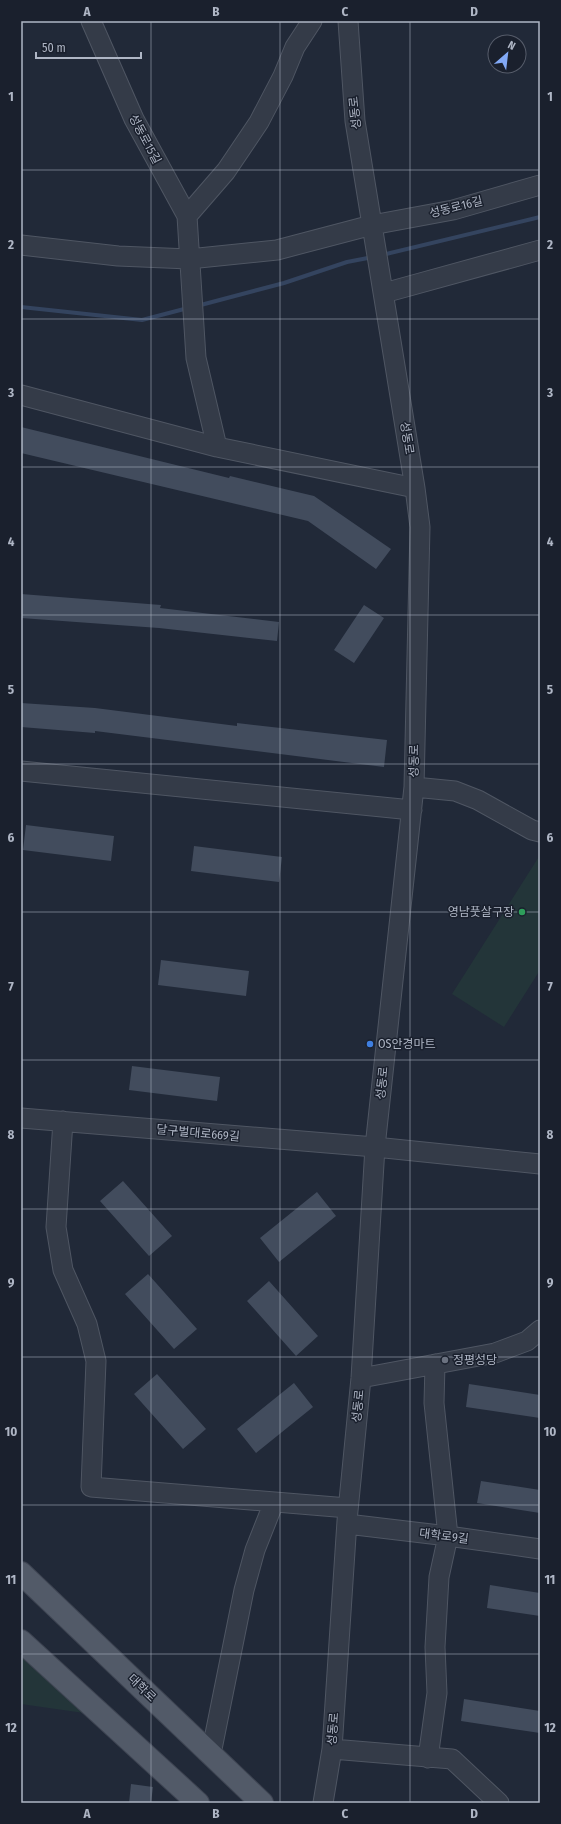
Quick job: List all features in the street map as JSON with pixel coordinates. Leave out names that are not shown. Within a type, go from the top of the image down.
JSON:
[{"type":"main road","name":"대학로","points":[[21,1573],[262,1803]]},
{"type":"main road","points":[[21,1641],[198,1803]]},
{"type":"street","name":"성동로15길","points":[[91,21],[134,119],[187,216],[196,358],[217,447]]},
{"type":"street","points":[[187,216],[226,171],[259,122],[283,76],[295,47],[312,21]]},
{"type":"street","name":"성동로","points":[[323,1803],[332,1749],[348,1516],[361,1378],[375,1147],[414,787],[420,527],[415,488],[355,121],[348,21]]},
{"type":"street","name":"성동로16길","points":[[189,259],[277,250],[372,226],[453,210],[540,184]]},
{"type":"street","points":[[21,245],[118,256],[189,259]]},
{"type":"street","points":[[383,291],[540,250]]},
{"type":"street","points":[[21,395],[217,447],[415,488]]},
{"type":"street","points":[[21,770],[412,810]]},
{"type":"street","points":[[414,787],[455,791],[478,800],[532,830],[540,832]]},
{"type":"street","name":"달구벌대로669길","points":[[21,1118],[375,1147],[540,1164]]},
{"type":"street","name":"대학로9길","points":[[64,1121],[56,1227],[63,1270],[87,1324],[96,1361],[91,1487],[274,1502],[448,1536],[540,1549]]},
{"type":"street","points":[[361,1378],[495,1353],[527,1342],[540,1330]]},
{"type":"street","points":[[428,1758],[437,1693],[434,1647],[439,1577],[448,1536],[434,1403],[435,1364]]},
{"type":"street","points":[[211,1754],[232,1642],[244,1590],[255,1550],[274,1502]]},
{"type":"street","points":[[332,1749],[452,1759],[499,1803]]},
{"type":"shaded area","name":"영남풋살구장","points":[[540,855],[540,970],[504,1027],[452,994]]},
{"type":"shaded area","points":[[21,1653],[84,1713],[21,1704]]},
{"type":"building","points":[[21,427],[229,478],[230,476],[314,496],[391,549],[376,569],[308,521],[21,453]]},
{"type":"building","points":[[21,594],[161,605],[160,608],[279,622],[277,641],[159,628],[21,618]]},
{"type":"building","points":[[364,605],[384,618],[354,663],[334,650]]},
{"type":"building","points":[[21,703],[95,708],[237,726],[237,723],[387,740],[384,767],[95,731],[95,733],[21,727]]},
{"type":"building","points":[[26,825],[114,836],[111,861],[23,850]]},
{"type":"building","points":[[194,846],[282,857],[279,882],[191,871]]},
{"type":"building","points":[[161,960],[249,971],[246,996],[158,985]]},
{"type":"building","points":[[132,1066],[220,1077],[217,1101],[129,1090]]},
{"type":"building","points":[[123,1181],[172,1236],[149,1256],[100,1201]]},
{"type":"building","points":[[317,1192],[336,1216],[279,1262],[260,1238]]},
{"type":"building","points":[[148,1274],[197,1329],[174,1349],[125,1294]]},
{"type":"building","points":[[269,1281],[318,1336],[296,1356],[247,1301]]},
{"type":"building","points":[[157,1374],[206,1429],[183,1449],[134,1394]]},
{"type":"building","points":[[294,1383],[313,1407],[256,1453],[237,1429]]},
{"type":"building","points":[[469,1384],[540,1395],[540,1418],[466,1407]]},
{"type":"building","points":[[481,1481],[540,1490],[540,1513],[477,1503]]},
{"type":"building","points":[[490,1585],[540,1593],[540,1616],[487,1608]]},
{"type":"building","points":[[464,1699],[540,1711],[540,1733],[461,1721]]},
{"type":"building","points":[[131,1784],[153,1787],[151,1803],[129,1803]]},
{"type":"waterway","points":[[382,255],[540,217]]},
{"type":"waterway","points":[[197,306],[284,283],[347,262],[373,257]]},
{"type":"waterway","points":[[21,307],[142,320],[188,308]]},
{"type":"place","name":"영남풋살구장","points":[[522,912]]},
{"type":"place","name":"OS안경마트","points":[[370,1044]]},
{"type":"place","name":"정평성당","points":[[445,1360]]}]
